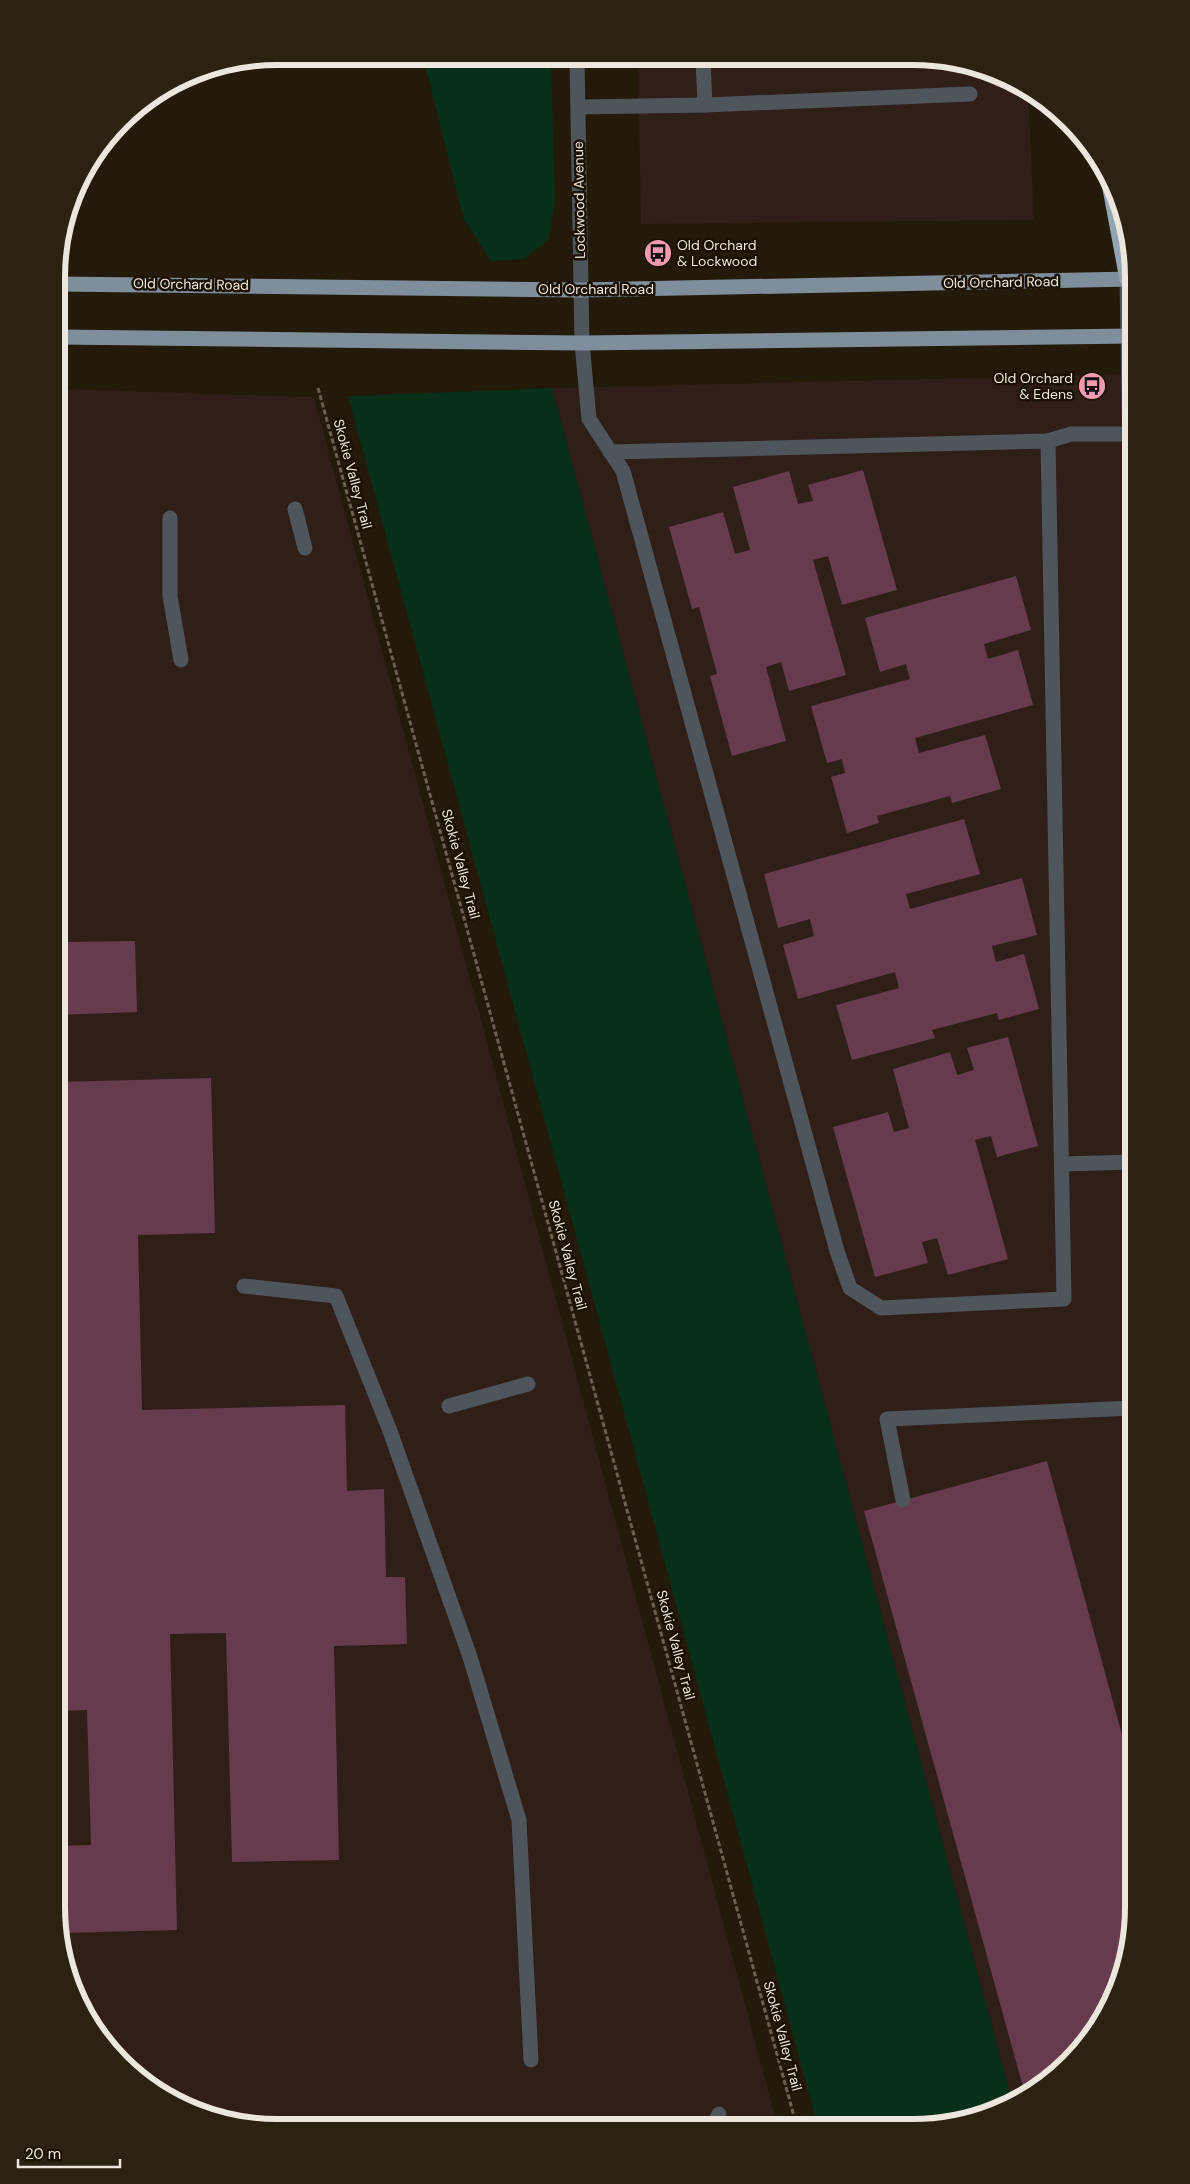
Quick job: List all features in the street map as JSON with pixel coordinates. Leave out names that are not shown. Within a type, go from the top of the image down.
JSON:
[{"type":"highway","points":[[1117,217],[1122,242]]},
{"type":"main road","name":"Old Orchard Road","points":[[65,284],[581,290],[1125,279]]},
{"type":"main road","points":[[65,337],[582,343],[1125,336]]},
{"type":"street","name":"Lockwood Avenue","points":[[577,65],[582,343],[589,418],[623,471],[837,1251],[850,1288],[882,1308],[1064,1299],[1062,1164]]},
{"type":"street","points":[[703,65],[705,105]]},
{"type":"street","points":[[578,107],[705,105],[970,94]]},
{"type":"street","points":[[610,452],[1048,441],[1071,434],[1125,434]]},
{"type":"street","points":[[1048,441],[1062,1164],[1125,1162]]},
{"type":"street","points":[[295,510],[305,548]]},
{"type":"street","points":[[170,518],[170,596],[182,660]]},
{"type":"street","points":[[244,1286],[336,1296],[390,1430],[470,1657],[519,1820],[530,2060]]},
{"type":"street","points":[[449,1406],[528,1384]]},
{"type":"street","points":[[904,1500],[888,1419],[1125,1408]]},
{"type":"path","name":"Skokie Valley Trail","points":[[318,388],[795,2119]]},
{"type":"shaded area","points":[[638,65],[927,65],[981,76],[1007,87],[1028,99],[1034,220],[641,224]]},
{"type":"shaded area","points":[[1125,374],[1125,1921],[1118,1962],[1109,1988],[1097,2013],[1063,2057],[1042,2075],[1010,2095],[552,388]]},
{"type":"shaded area","points":[[65,389],[314,397],[776,2119],[263,2119],[222,2112],[196,2103],[171,2091],[127,2057],[93,2013],[81,1988],[72,1962],[65,1921]]},
{"type":"green space","points":[[425,65],[551,65],[555,202],[548,240],[524,259],[491,261],[464,220]]},
{"type":"green space","points":[[552,388],[1010,2095],[981,2108],[927,2119],[816,2119],[348,396]]},
{"type":"building","points":[[863,470],[897,590],[842,605],[828,556],[813,560],[846,675],[789,691],[781,662],[766,667],[786,741],[732,756],[710,676],[717,674],[699,607],[692,609],[669,527],[723,512],[735,554],[750,550],[733,487],[789,471],[798,504],[813,501],[808,485]]},
{"type":"building","points":[[1016,576],[1031,630],[984,644],[988,659],[1018,650],[1033,705],[915,738],[919,753],[985,735],[1001,789],[952,803],[950,796],[877,816],[879,823],[847,833],[831,777],[845,773],[842,759],[827,763],[811,706],[910,679],[906,664],[880,672],[865,618]]},
{"type":"building","points":[[964,819],[980,874],[906,894],[910,909],[1022,878],[1037,935],[992,946],[996,962],[1024,954],[1039,1009],[999,1020],[997,1013],[932,1030],[935,1038],[852,1060],[836,1005],[899,988],[895,972],[798,999],[783,945],[814,936],[810,919],[778,928],[764,874]]},
{"type":"building","points":[[65,919],[67,921],[68,942],[135,941],[137,1012],[65,1015]]},
{"type":"building","points":[[1008,1037],[1038,1146],[997,1157],[991,1136],[975,1140],[1008,1259],[948,1275],[937,1238],[922,1242],[928,1263],[875,1277],[833,1127],[888,1112],[894,1132],[909,1128],[893,1069],[950,1052],[957,1075],[974,1070],[967,1048]]},
{"type":"building","points":[[211,1078],[215,1233],[138,1235],[142,1410],[345,1405],[347,1491],[384,1489],[386,1577],[405,1577],[407,1644],[334,1646],[339,1860],[232,1862],[226,1633],[170,1634],[177,1930],[67,1933],[65,1921],[65,1846],[91,1845],[87,1710],[65,1711],[65,1344],[67,1344],[65,1082]]},
{"type":"building","points":[[1047,1461],[1125,1746],[1125,1921],[1118,1962],[1109,1988],[1097,2013],[1063,2057],[1023,2088],[864,1511]]},
{"type":"place","name":"Old Orchard & Lockwood","points":[[658,253]]},
{"type":"place","name":"Old Orchard & Edens","points":[[1092,386]]}]
